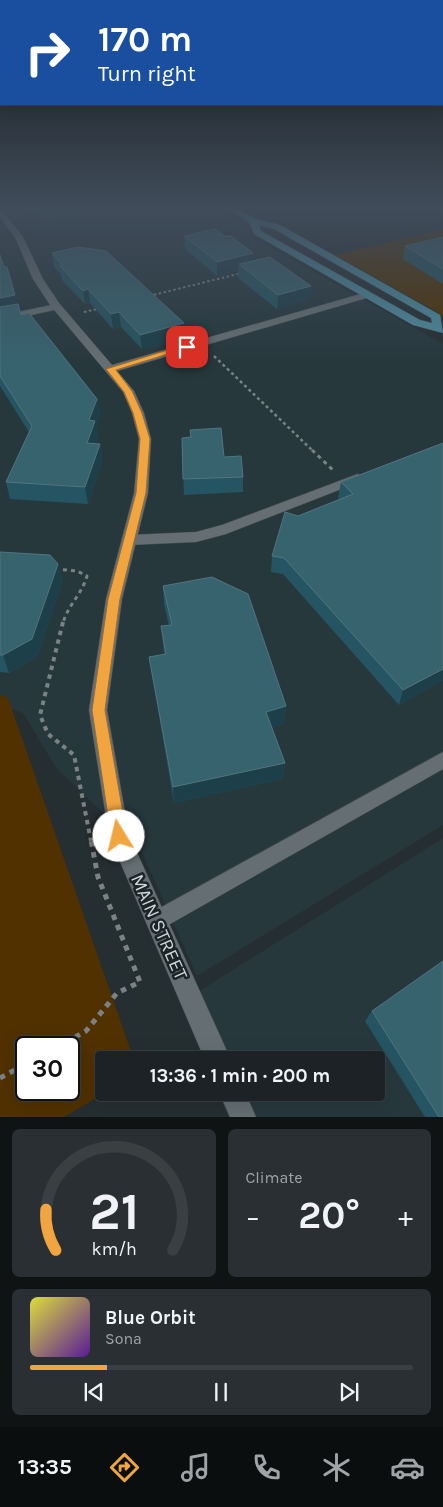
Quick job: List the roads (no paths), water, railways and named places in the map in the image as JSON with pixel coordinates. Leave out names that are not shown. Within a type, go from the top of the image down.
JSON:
[{"type":"main road","points":[[306,260],[367,295],[390,300],[440,329]]},
{"type":"main road","points":[[335,260],[436,318],[440,329]]},
{"type":"street","name":"MAIN STREET","points":[[29,260],[38,279],[56,306],[128,391],[138,413],[145,439],[141,493],[114,599],[98,710],[119,836],[214,1051]]},
{"type":"street","points":[[110,369],[367,295]]},
{"type":"street","points":[[236,1101],[243,1117]]},
{"type":"lane","points":[[0,319],[56,306]]},
{"type":"lane","points":[[129,540],[196,537],[226,530],[371,473]]},
{"type":"lane","points":[[156,921],[443,760]]}]
